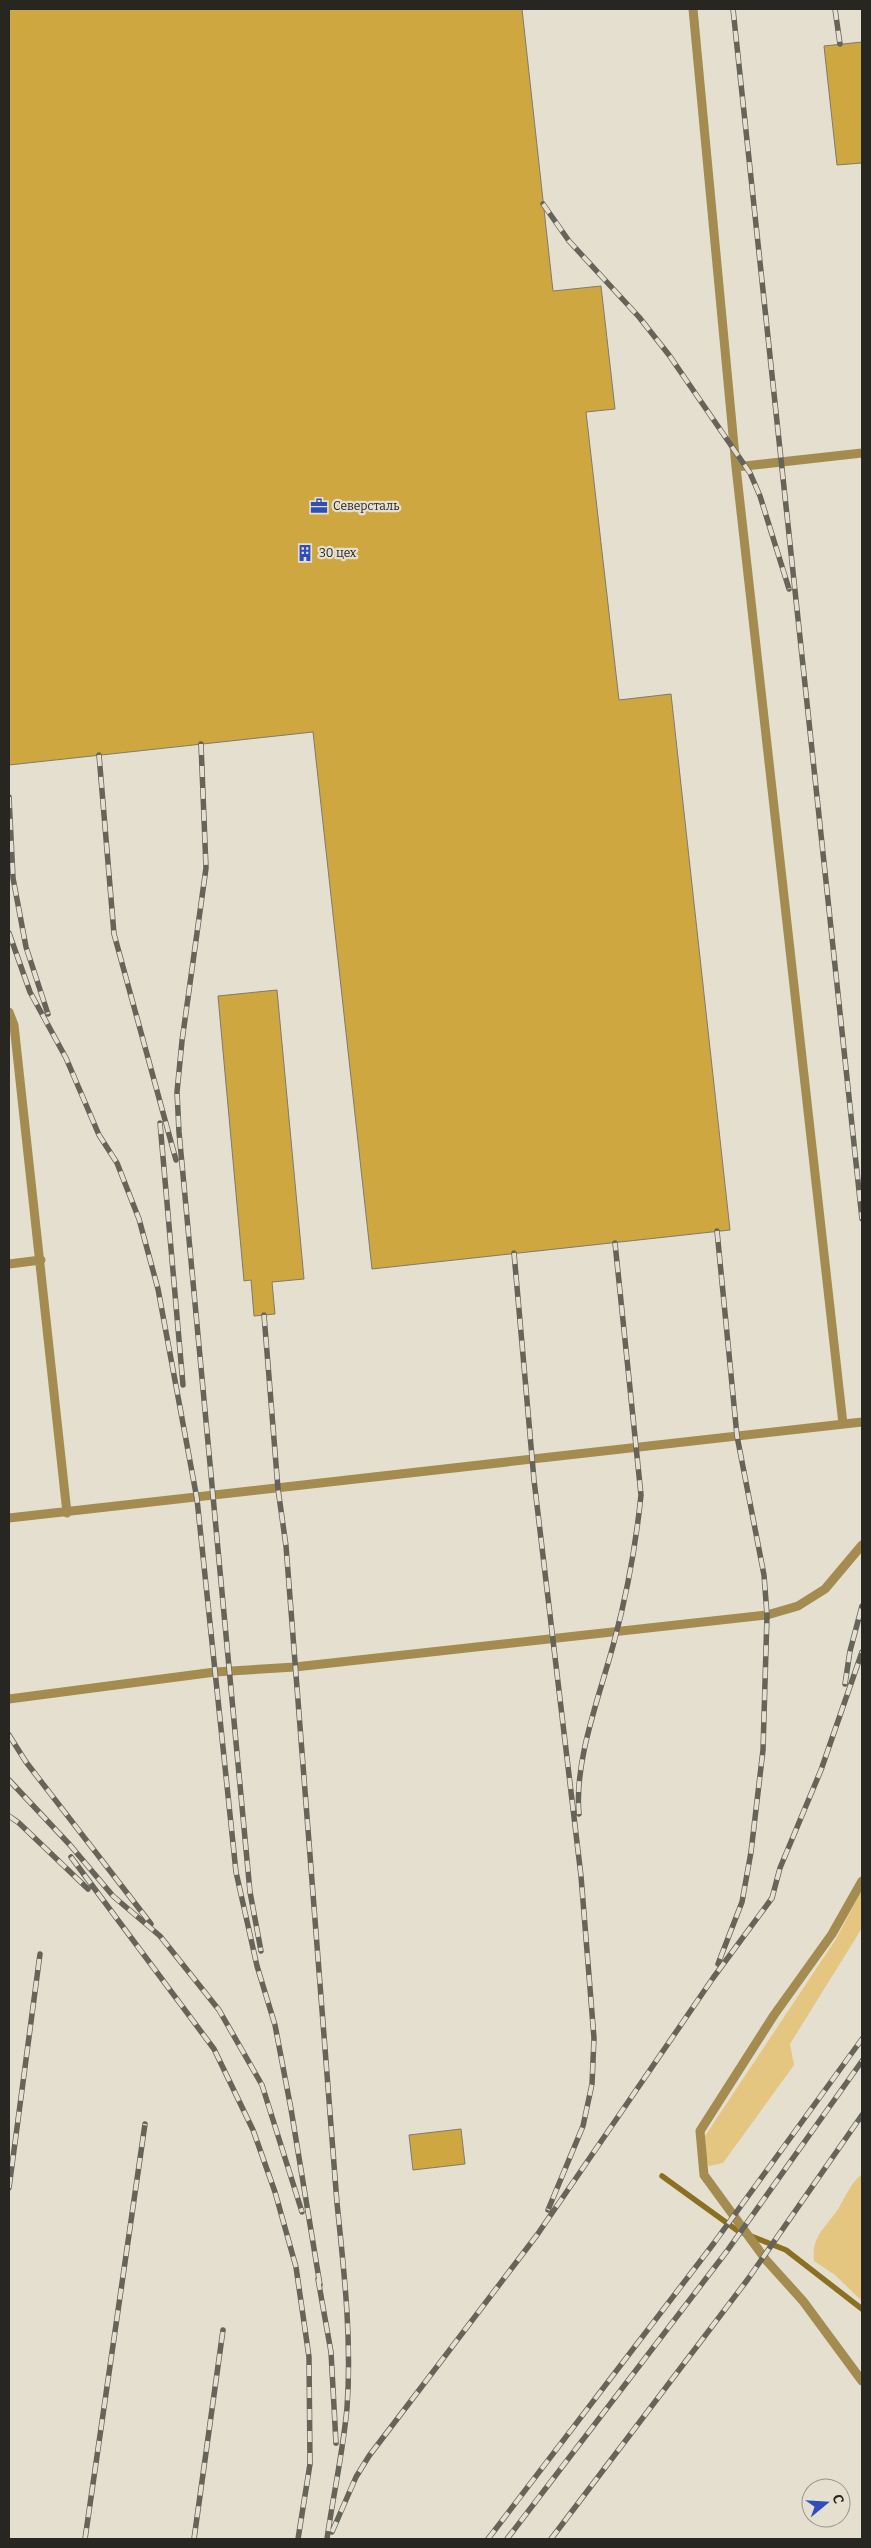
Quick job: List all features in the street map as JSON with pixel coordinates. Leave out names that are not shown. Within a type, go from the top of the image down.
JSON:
[{"type":"lane","points":[[693,9],[736,467],[843,1424]]},
{"type":"lane","points":[[736,467],[862,453]]},
{"type":"lane","points":[[9,1012],[14,1025],[67,1513]]},
{"type":"lane","points":[[9,1264],[41,1260]]},
{"type":"lane","points":[[9,1518],[67,1513],[862,1422]]},
{"type":"lane","points":[[9,1699],[215,1672],[295,1667],[766,1615],[798,1606],[825,1589],[862,1545]]},
{"type":"lane","points":[[862,1881],[832,1934],[774,2016],[700,2131],[704,2175],[766,2260],[803,2301],[862,2381]]},
{"type":"shaded area","points":[[862,1890],[862,1928],[790,2044],[794,2065],[723,2163],[709,2166],[705,2158],[703,2139],[836,1939]]},
{"type":"shaded area","points":[[862,2174],[862,2301],[835,2275],[814,2261],[814,2252],[820,2233],[838,2209],[851,2186]]},
{"type":"building","name":"30 цех","points":[[9,9],[522,9],[553,291],[601,286],[615,409],[586,412],[619,700],[671,694],[730,1230],[372,1269],[313,732],[9,765]]},
{"type":"building","points":[[862,42],[862,163],[837,165],[824,46]]},
{"type":"building","points":[[277,990],[304,1279],[272,1282],[275,1314],[254,1316],[251,1280],[244,1281],[218,996]]},
{"type":"building","points":[[461,2129],[465,2164],[413,2170],[409,2135]]},
{"type":"waterway","points":[[662,2176],[738,2231],[786,2250],[862,2309]]},
{"type":"railway","points":[[733,9],[862,1219]]},
{"type":"railway","points":[[835,9],[840,44]]},
{"type":"railway","points":[[543,204],[569,241],[639,317],[669,355],[750,473],[760,496],[789,589]]},
{"type":"railway","points":[[201,744],[206,868],[182,1041],[177,1092],[179,1132],[250,1892],[261,1951]]},
{"type":"railway","points":[[99,755],[114,934],[176,1160]]},
{"type":"railway","points":[[9,797],[13,878],[26,947],[48,1014]]},
{"type":"railway","points":[[9,933],[30,992],[66,1058],[99,1135],[117,1163],[139,1219],[158,1289],[197,1499],[236,1872],[257,1966],[275,2025],[320,2285]]},
{"type":"railway","points":[[160,1123],[183,1385]]},
{"type":"railway","points":[[717,1231],[737,1436],[764,1575],[767,1615],[763,1750],[751,1852],[742,1902],[718,1964]]},
{"type":"railway","points":[[579,1814],[578,1793],[584,1750],[623,1606],[634,1550],[641,1495],[615,1243]]},
{"type":"railway","points":[[514,1253],[534,1480],[581,1876],[594,2038],[592,2084],[583,2126],[548,2210]]},
{"type":"railway","points":[[264,1315],[278,1489],[286,1546],[348,2331],[347,2408],[327,2539]]},
{"type":"railway","points":[[845,1684],[850,1651],[862,1606]]},
{"type":"railway","points":[[332,2532],[356,2477],[369,2456],[537,2235],[713,1978],[772,1898],[780,1868],[821,1770],[862,1652]]},
{"type":"railway","points":[[9,1735],[26,1762],[151,1924]]},
{"type":"railway","points":[[9,1780],[70,1845],[113,1896],[160,1936],[219,2010],[262,2085],[302,2212]]},
{"type":"railway","points":[[9,1816],[19,1823],[88,1889]]},
{"type":"railway","points":[[71,1857],[214,2049],[253,2130],[275,2192],[296,2267],[309,2357],[310,2464],[298,2539]]},
{"type":"railway","points":[[9,2188],[40,1954]]},
{"type":"railway","points":[[488,2539],[714,2243],[862,2039]]},
{"type":"railway","points":[[507,2539],[727,2251],[862,2061]]},
{"type":"railway","points":[[551,2539],[748,2279],[862,2115]]},
{"type":"railway","points":[[85,2539],[145,2124]]},
{"type":"railway","points":[[318,2279],[331,2352],[336,2443]]},
{"type":"railway","points":[[194,2539],[223,2330]]},
{"type":"place","name":"Северсталь","points":[[319,506]]},
{"type":"place","name":"30 цех","points":[[305,553]]}]
